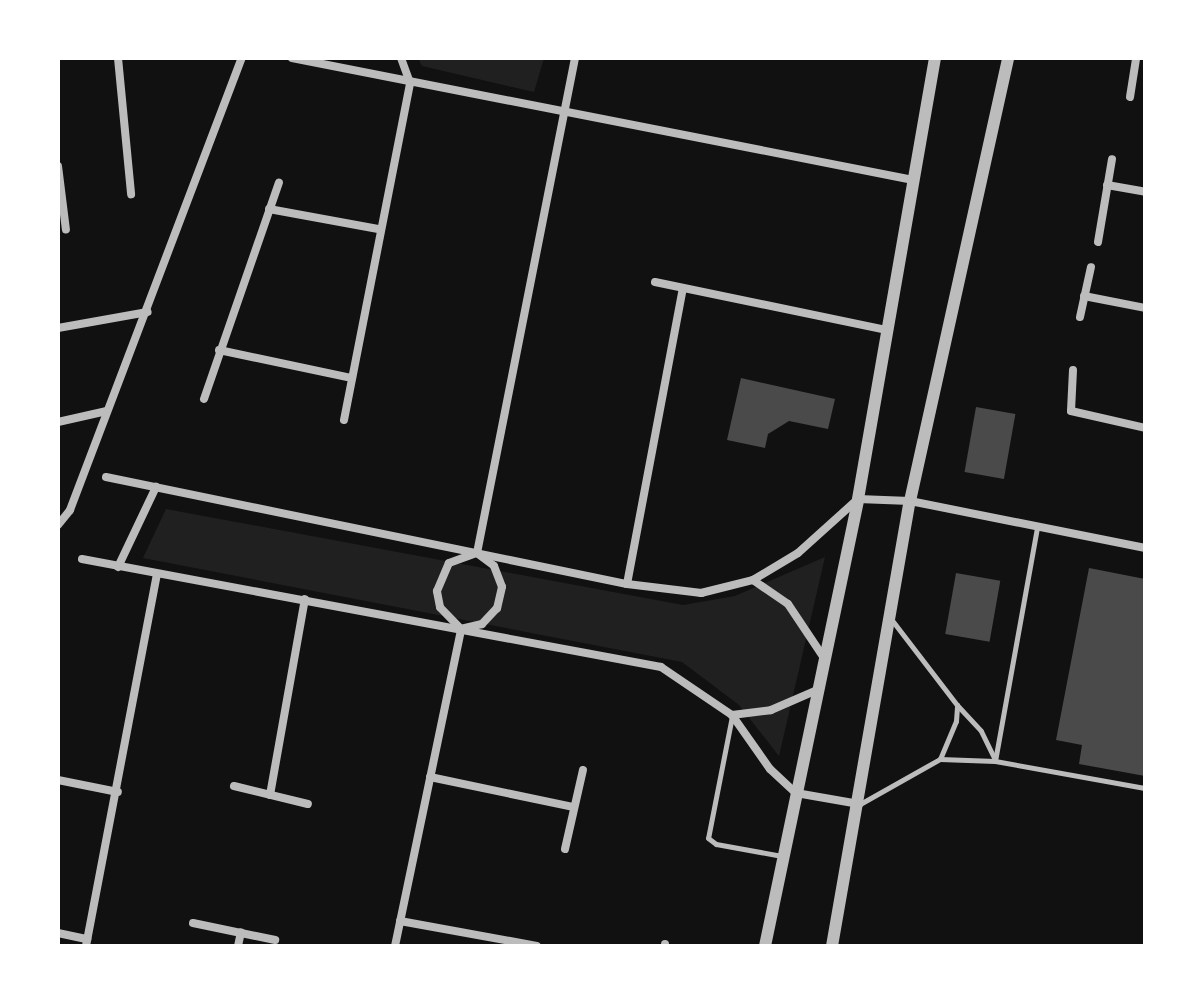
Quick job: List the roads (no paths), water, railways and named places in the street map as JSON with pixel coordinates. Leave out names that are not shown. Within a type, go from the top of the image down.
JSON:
[{"type":"street","points":[[118,58],[131,194]]},
{"type":"street","points":[[58,525],[70,510],[148,312],[242,58]]},
{"type":"street","points":[[292,58],[913,180]]},
{"type":"street","points":[[344,420],[378,229],[410,83],[401,58]]},
{"type":"street","points":[[477,553],[575,58]]},
{"type":"street","points":[[765,946],[858,499],[935,58]]},
{"type":"street","points":[[832,946],[860,805],[910,501],[1008,58]]},
{"type":"street","points":[[1130,97],[1136,58]]},
{"type":"street","points":[[1133,74],[1145,76]]},
{"type":"street","points":[[1098,242],[1112,159]]},
{"type":"street","points":[[58,166],[66,230]]},
{"type":"street","points":[[204,399],[279,183]]},
{"type":"street","points":[[1107,185],[1145,192]]},
{"type":"street","points":[[269,209],[378,229]]},
{"type":"street","points":[[1080,317],[1091,267]]},
{"type":"street","points":[[655,282],[887,330]]},
{"type":"street","points":[[627,584],[683,288]]},
{"type":"street","points":[[1084,296],[1145,308]]},
{"type":"street","points":[[58,328],[148,312]]},
{"type":"street","points":[[219,350],[352,378]]},
{"type":"street","points":[[1073,370],[1071,411],[1145,428]]},
{"type":"street","points":[[58,422],[107,411]]},
{"type":"street","points":[[106,477],[627,584],[701,593],[753,580],[798,553],[858,499],[910,501],[1145,548]]},
{"type":"street","points":[[118,567],[156,487]]},
{"type":"street","points":[[58,519],[70,510]]},
{"type":"street","points":[[461,629],[482,624],[497,608],[500,597],[494,566],[477,553]]},
{"type":"street","points":[[461,629],[440,607],[437,591],[449,563],[477,553]]},
{"type":"street","points":[[82,559],[661,667],[732,715],[770,769],[796,793],[860,805]]},
{"type":"street","points":[[58,933],[87,943],[157,575]]},
{"type":"street","points":[[753,580],[788,604],[824,658]]},
{"type":"street","points":[[270,795],[305,599]]},
{"type":"street","points":[[395,946],[461,629]]},
{"type":"street","points":[[732,715],[771,710],[817,690]]},
{"type":"street","points":[[565,849],[583,770]]},
{"type":"street","points":[[430,777],[574,807]]},
{"type":"street","points":[[58,780],[118,792]]},
{"type":"street","points":[[234,786],[308,804]]},
{"type":"street","points":[[400,921],[537,946]]},
{"type":"street","points":[[193,923],[275,940]]},
{"type":"street","points":[[238,946],[241,932]]},
{"type":"lane","points":[[995,761],[1037,528]]},
{"type":"lane","points":[[891,619],[957,705],[981,731],[995,761]]},
{"type":"lane","points":[[860,805],[940,759],[950,745],[957,705]]},
{"type":"lane","points":[[732,715],[708,838],[716,844],[782,856]]},
{"type":"lane","points":[[940,759],[995,761],[1145,788]]}]
